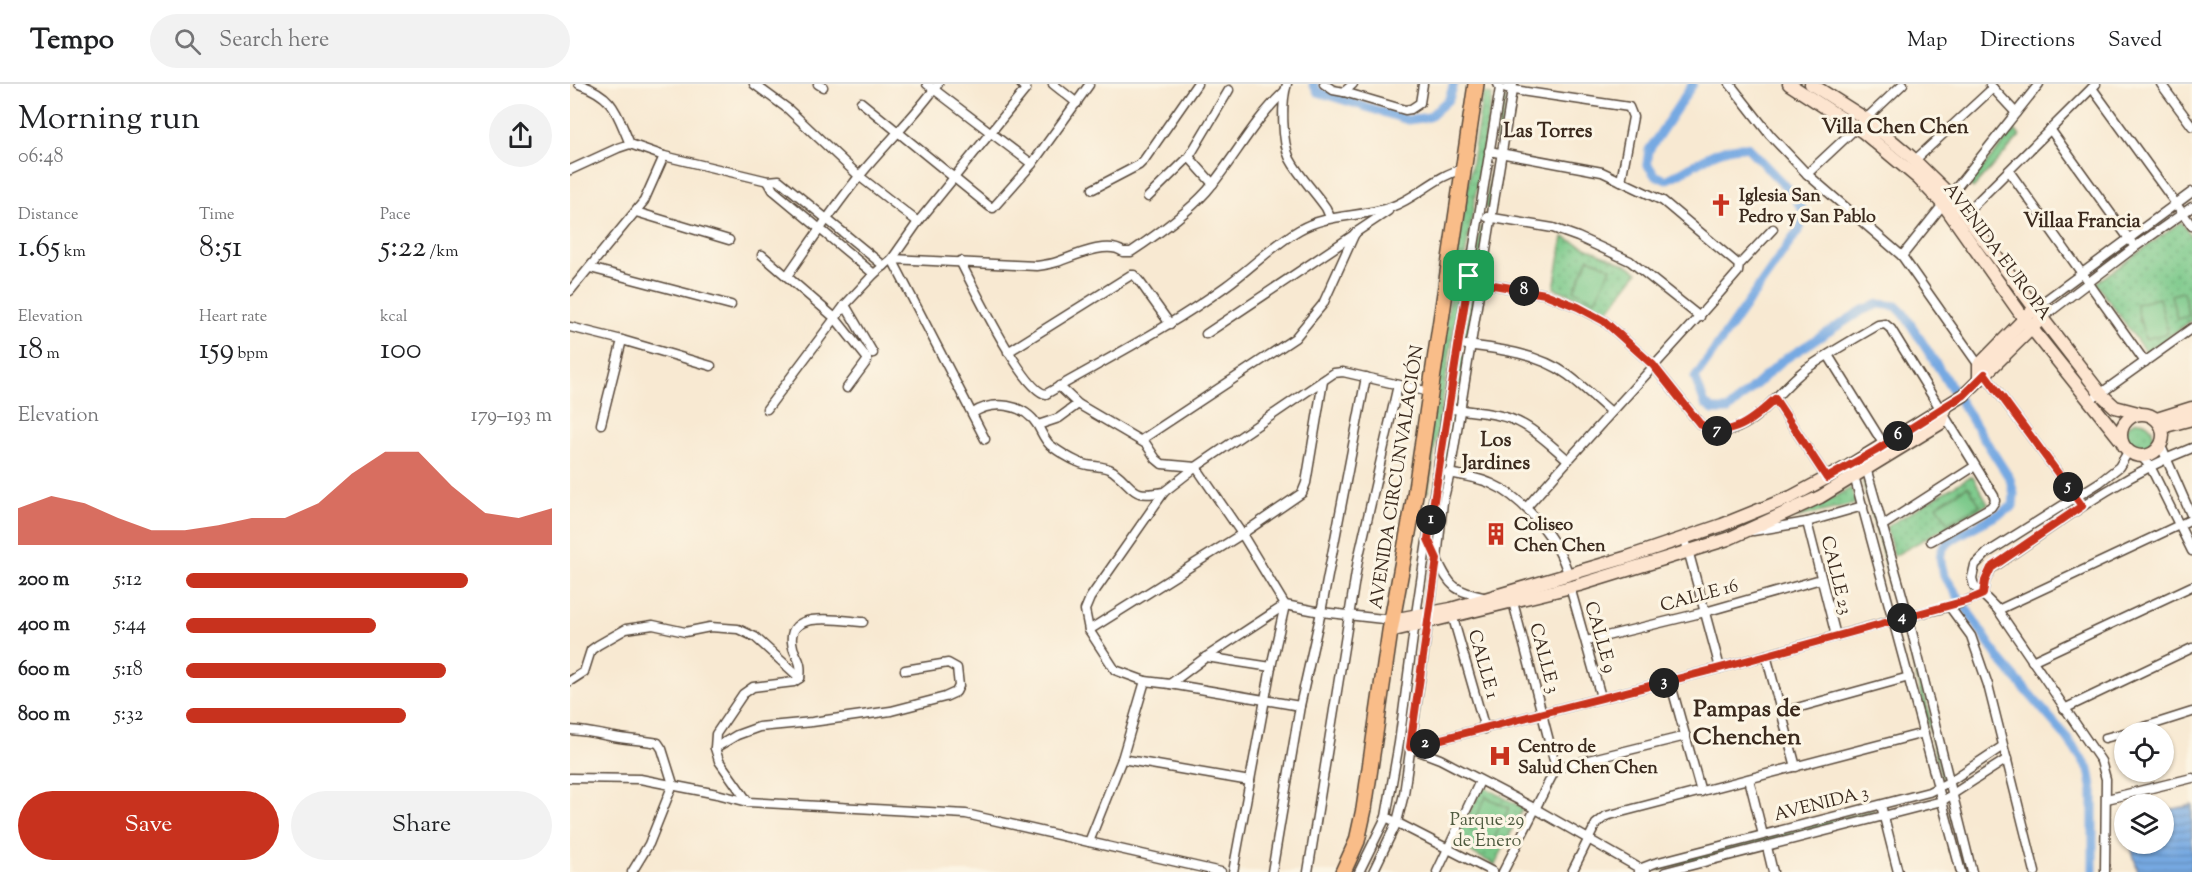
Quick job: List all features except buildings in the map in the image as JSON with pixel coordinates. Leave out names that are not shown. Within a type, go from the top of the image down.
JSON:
[{"type":"highway","name":"AVENIDA CIRCUNVALACIÓN","points":[[1343,872],[1357,841],[1364,809],[1391,626],[1415,495],[1476,84]]},
{"type":"street","points":[[579,84],[604,95],[614,106],[630,144]]},
{"type":"street","points":[[754,84],[788,109],[859,176],[918,222]]},
{"type":"street","points":[[1053,84],[1077,103]]},
{"type":"street","points":[[861,102],[954,180],[993,208],[1032,164],[1089,84]]},
{"type":"street","points":[[1093,189],[1139,165],[1144,160],[1197,84]]},
{"type":"street","points":[[1324,84],[1333,90],[1405,110],[1412,109],[1420,103],[1423,84]]},
{"type":"street","points":[[1344,92],[1353,84]]},
{"type":"street","points":[[1730,84],[1770,135],[1807,174],[1902,256],[1981,373],[2082,506]]},
{"type":"street","points":[[1807,174],[1903,84]]},
{"type":"street","points":[[1902,256],[2039,84]]},
{"type":"street","points":[[2161,84],[2192,126]]},
{"type":"street","points":[[788,276],[826,219],[859,176],[899,132],[933,86],[991,135],[1032,164]]},
{"type":"street","points":[[767,409],[845,305],[874,274],[892,259],[918,222],[991,135],[1025,86]]},
{"type":"street","points":[[1359,872],[1386,818],[1457,343],[1480,216],[1498,86],[1629,107],[1633,117],[1621,181]]},
{"type":"street","name":"AVENIDA EUROPA","points":[[1801,86],[1915,160],[1948,200],[2033,318],[2095,398],[2120,439]]},
{"type":"street","points":[[1915,160],[1991,86],[2016,114]]},
{"type":"street","points":[[1965,214],[2094,86],[2192,226]]},
{"type":"street","points":[[1373,872],[1397,822],[1404,794],[1443,502],[1450,473],[1480,278],[1513,87]]},
{"type":"street","points":[[892,259],[1037,266],[1110,247],[1123,252],[1131,252],[1206,192],[1269,106],[1285,88]]},
{"type":"street","points":[[1285,88],[1286,148],[1290,159],[1326,208],[1330,217]]},
{"type":"street","points":[[1148,196],[1189,157],[1229,90]]},
{"type":"street","name":"AVENIDA EUROPA","points":[[1861,123],[1919,179],[1965,214],[2033,318]]},
{"type":"street","points":[[2050,129],[2135,247]]},
{"type":"street","points":[[570,170],[630,144],[664,156],[768,181],[779,180],[884,266]]},
{"type":"street","points":[[1489,151],[1602,172],[1664,201],[1739,265]]},
{"type":"street","points":[[570,291],[644,201],[664,156]]},
{"type":"street","points":[[1189,157],[1213,184]]},
{"type":"street","points":[[1206,334],[1393,207],[1447,173],[1463,170]]},
{"type":"street","points":[[2009,171],[2145,362]]},
{"type":"street","points":[[768,181],[773,190],[874,274]]},
{"type":"street","points":[[1865,463],[1884,445],[1950,405],[2033,318],[2082,273],[2192,192]]},
{"type":"street","points":[[960,261],[1008,352],[1040,393],[1046,394],[1170,324],[1226,286],[1299,230],[1330,217],[1362,215],[1393,207]]},
{"type":"street","points":[[2033,318],[2192,207]]},
{"type":"street","points":[[636,212],[729,240]]},
{"type":"street","points":[[1480,216],[1553,228],[1578,237],[1630,261],[1700,317]]},
{"type":"street","points":[[1526,508],[1653,365],[1700,317],[1738,272],[1739,265],[1773,229]]},
{"type":"street","points":[[1141,440],[1295,338],[1323,304],[1355,233]]},
{"type":"street","points":[[762,255],[835,318],[867,360],[847,388]]},
{"type":"street","points":[[892,259],[973,412],[985,440]]},
{"type":"street","points":[[590,268],[731,305]]},
{"type":"street","points":[[1008,352],[1131,275],[1134,275],[1140,282],[1170,324]]},
{"type":"street","points":[[1469,276],[1480,278],[1488,284],[1545,294],[1578,307],[1604,321],[1653,365],[1700,424],[1709,430],[1721,432],[1735,429],[1756,417],[1805,370],[1878,325],[1885,324],[1950,405],[1975,466],[1994,496],[1995,501],[1991,507],[1931,541]]},
{"type":"street","points":[[1467,287],[1479,289],[1488,284]]},
{"type":"street","points":[[845,305],[873,353]]},
{"type":"street","points":[[570,327],[711,366]]},
{"type":"street","points":[[2095,398],[2192,328]]},
{"type":"street","points":[[602,424],[622,340]]},
{"type":"street","points":[[1457,343],[1520,353],[1542,361],[1567,374],[1611,412]]},
{"type":"street","points":[[1828,355],[1884,445]]},
{"type":"street","points":[[1300,706],[1145,681],[1115,670],[1089,630],[1085,610],[1087,604],[1164,492],[1196,467],[1334,373],[1343,372],[1430,392]]},
{"type":"street","points":[[1272,872],[1300,706],[1321,612],[1366,377]]},
{"type":"street","points":[[1089,630],[1242,534],[1304,490],[1323,381]]},
{"type":"street","points":[[1308,872],[1359,560],[1398,384]]},
{"type":"street","points":[[1059,386],[1078,404],[1141,440],[1162,464],[1196,467]]},
{"type":"street","name":"AVENIDA EUROPA","points":[[2095,398],[2138,413]]},
{"type":"street","points":[[1775,399],[1827,478]]},
{"type":"street","points":[[2159,423],[2192,403]]},
{"type":"street","points":[[973,412],[984,406],[996,404],[1010,406],[1029,415],[1038,425],[1042,436],[1051,445],[1078,463],[1104,467],[1113,471],[1135,492],[1143,496],[1164,492]]},
{"type":"street","points":[[1038,425],[1059,418],[1078,404]]},
{"type":"street","points":[[1170,684],[1206,657],[1285,605],[1321,612],[1350,614],[1391,626],[1452,613],[1569,580],[1688,552],[1728,539],[1820,497],[1865,463],[1941,423],[1950,405]]},
{"type":"street","points":[[1447,408],[1507,418],[1522,424],[1536,432],[1568,460]]},
{"type":"street","points":[[2179,412],[2192,408]]},
{"type":"street","points":[[2192,419],[2159,423],[2138,413],[2127,419],[2121,428],[2120,439],[2128,452],[2146,462],[2192,550]]},
{"type":"street","points":[[1998,610],[2192,518],[2165,458],[2161,446],[2164,433],[2159,423]]},
{"type":"street","points":[[1983,594],[1985,581],[1991,568],[2146,462],[2161,446]]},
{"type":"street","points":[[2146,462],[2192,448]]},
{"type":"street","points":[[2105,872],[2107,799],[2106,779],[2101,761],[1998,610],[1974,586],[1972,578],[1975,565],[1987,553],[2100,482],[2119,467],[2128,452]]},
{"type":"street","points":[[1865,463],[1908,616],[1972,872]]},
{"type":"street","points":[[1882,526],[1975,466]]},
{"type":"street","points":[[1196,467],[1242,534],[1285,605],[1270,668],[1233,872]]},
{"type":"street","points":[[1569,580],[1722,525],[1791,497],[1827,478],[1852,471]]},
{"type":"street","points":[[1852,471],[1961,872]]},
{"type":"street","name":"CALLE 9","points":[[1439,472],[1491,483],[1526,508],[1548,534],[1560,552],[1601,697]]},
{"type":"street","points":[[1745,532],[1807,522],[1863,506]]},
{"type":"street","name":"CALLE 23","points":[[1807,522],[1836,636]]},
{"type":"street","points":[[1722,525],[1728,539]]},
{"type":"street","points":[[1685,538],[1720,668]]},
{"type":"street","points":[[1428,539],[1448,581],[1456,589],[1487,599]]},
{"type":"street","name":"CALLE 16","points":[[1586,641],[1704,612],[1821,579]]},
{"type":"street","points":[[2032,660],[2192,586]]},
{"type":"street","points":[[1410,747],[1953,606],[1983,594]]},
{"type":"street","points":[[1452,613],[1487,599],[1512,596]]},
{"type":"street","name":"CALLE 3","points":[[1512,596],[1556,768]]},
{"type":"street","points":[[1953,606],[1971,636],[1989,685],[2035,872]]},
{"type":"street","name":"CALLE 1","points":[[1452,613],[1485,729]]},
{"type":"street","points":[[748,802],[719,761],[715,748],[716,734],[743,694],[753,687],[794,682],[800,678],[802,666],[792,642],[794,629],[801,622],[812,619],[863,622]]},
{"type":"street","points":[[570,681],[584,672],[591,650],[598,645],[626,629],[653,624],[685,632],[710,627],[738,629],[755,637],[800,678]]},
{"type":"street","points":[[2064,709],[2192,648]]},
{"type":"street","points":[[1766,655],[1796,767]]},
{"type":"street","points":[[1206,657],[1270,668]]},
{"type":"street","points":[[715,748],[737,735],[759,728],[812,723],[891,711],[945,697],[956,692],[959,686],[957,668],[948,663],[905,670]]},
{"type":"street","points":[[1782,712],[1909,677]]},
{"type":"street","points":[[1089,842],[1122,759],[1145,681]]},
{"type":"street","points":[[1670,681],[1701,792]]},
{"type":"street","points":[[2160,722],[2192,712]]},
{"type":"street","points":[[570,730],[591,731],[614,737],[658,743],[662,749],[673,784],[650,844],[632,872]]},
{"type":"street","points":[[1572,872],[1596,824],[1606,816],[1924,733]]},
{"type":"street","points":[[1503,872],[1556,768],[1686,736]]},
{"type":"street","points":[[2105,738],[2114,736]]},
{"type":"street","points":[[1399,743],[1440,759],[1534,808],[1590,838],[1642,871]]},
{"type":"street","name":"AVENIDA 3","points":[[1642,871],[1655,862],[1938,789],[2003,746]]},
{"type":"street","points":[[1122,759],[1250,781]]},
{"type":"street","name":"AVENIDA 3","points":[[1665,872],[1942,801],[2007,759]]},
{"type":"street","points":[[570,778],[640,779],[673,784],[748,802],[966,814],[1221,872]]},
{"type":"street","points":[[2107,799],[2192,778]]},
{"type":"street","points":[[1749,779],[1763,835]]},
{"type":"street","points":[[1437,872],[1480,781]]},
{"type":"street","points":[[1881,805],[1897,872]]},
{"type":"street","points":[[1386,818],[1493,872]]},
{"type":"street","points":[[1767,847],[1773,872]]},
{"type":"green space","points":[[1483,93],[1492,95],[1428,492],[1419,488]]},
{"type":"green space","points":[[1502,98],[1506,99],[1499,144],[1496,143]]},
{"type":"green space","points":[[2015,130],[2020,136],[1973,188],[1969,184]]},
{"type":"green space","points":[[1492,165],[1496,166],[1489,208],[1485,208]]},
{"type":"green space","points":[[2181,222],[2192,237],[2192,320],[2146,353],[2096,283]]},
{"type":"green space","points":[[1481,227],[1486,227],[1478,270],[1474,269]]},
{"type":"green space","points":[[1563,237],[1638,272],[1605,314],[1582,299],[1554,288]]},
{"type":"green space","points":[[1589,258],[1611,268],[1595,300],[1574,290]]},
{"type":"green space","points":[[2183,292],[2189,316],[2177,319],[2171,295]]},
{"type":"green space","points":[[1471,294],[1475,294],[1469,336],[1464,335]]},
{"type":"green space","points":[[2159,298],[2168,333],[2145,339],[2136,304]]},
{"type":"green space","points":[[2043,328],[2090,388],[2087,391],[2040,331]]},
{"type":"green space","points":[[1461,356],[1465,357],[1458,399],[1454,399]]},
{"type":"green space","points":[[1451,420],[1455,420],[1448,464],[1444,463]]},
{"type":"green space","points":[[2139,421],[2149,425],[2153,435],[2149,445],[2139,449],[2129,445],[2125,435],[2129,425]]},
{"type":"green space","points":[[1844,473],[1846,477],[1799,503],[1736,531],[1733,527]]},
{"type":"green space","points":[[1969,477],[1973,477],[1988,504],[1894,556],[1886,527]]},
{"type":"green space","points":[[1866,481],[1899,607],[1897,608],[1863,482]]},
{"type":"green space","points":[[1968,486],[1980,505],[1948,523],[1937,505]]},
{"type":"green space","points":[[1851,488],[1856,504],[1795,518]]},
{"type":"green space","points":[[1907,630],[1923,686],[1943,779],[1905,631]]},
{"type":"green space","name":"Parque 29 de Enero","points":[[1483,786],[1523,808],[1495,865],[1454,843]]},
{"type":"green space","points":[[1486,797],[1509,808],[1493,841],[1470,830]]},
{"type":"green space","points":[[1874,809],[1874,813],[1659,870],[1657,866]]},
{"type":"green space","points":[[1952,810],[1968,872],[1965,872],[1949,811]]},
{"type":"water","points":[[2192,805],[2192,872],[2138,872],[2133,854],[2174,854],[2174,809]]},
{"type":"waterway","points":[[1313,84],[1318,92],[1408,120],[1429,117],[1449,99],[1454,84]]},
{"type":"waterway","points":[[1693,84],[1649,150],[1647,164],[1655,175],[1666,180],[1715,154],[1736,147],[1747,147],[1790,191],[1805,213],[1800,228],[1695,378],[1705,404],[1713,410],[1728,410],[1782,361],[1863,310],[1879,304],[1896,306],[1904,314],[2010,479],[2014,494],[2013,506],[1949,542],[1942,550],[1941,564],[1944,575],[2000,660],[2064,734],[2089,769],[2093,792],[2093,872]]},
{"type":"place","name":"Iglesia San Pedro y San Pablo","points":[[1721,205]]},
{"type":"place","name":"Coliseo Chen Chen","points":[[1496,534]]},
{"type":"place","name":"Centro de Salud Chen Chen","points":[[1500,756]]},
{"type":"district","name":"Villa Chen Chen","points":[[1895,126]]},
{"type":"district","name":"Las Torres","points":[[1548,130]]},
{"type":"district","name":"Villaa Francia","points":[[2082,220]]},
{"type":"district","name":"Los Jardines","points":[[1496,450]]},
{"type":"district","name":"Pampas de Chenchen","points":[[1747,722]]},
{"type":"route","points":[[1469,276],[1480,278],[1488,284],[1545,294],[1578,307],[1604,321],[1647,358],[1700,424],[1709,430],[1721,432],[1735,429],[1756,417],[1775,399],[1827,478],[1964,395],[1985,374],[2082,506],[1991,568],[1985,581],[1983,594],[1956,605],[1437,742],[1410,747],[1437,559],[1428,539],[1469,276]]}]
